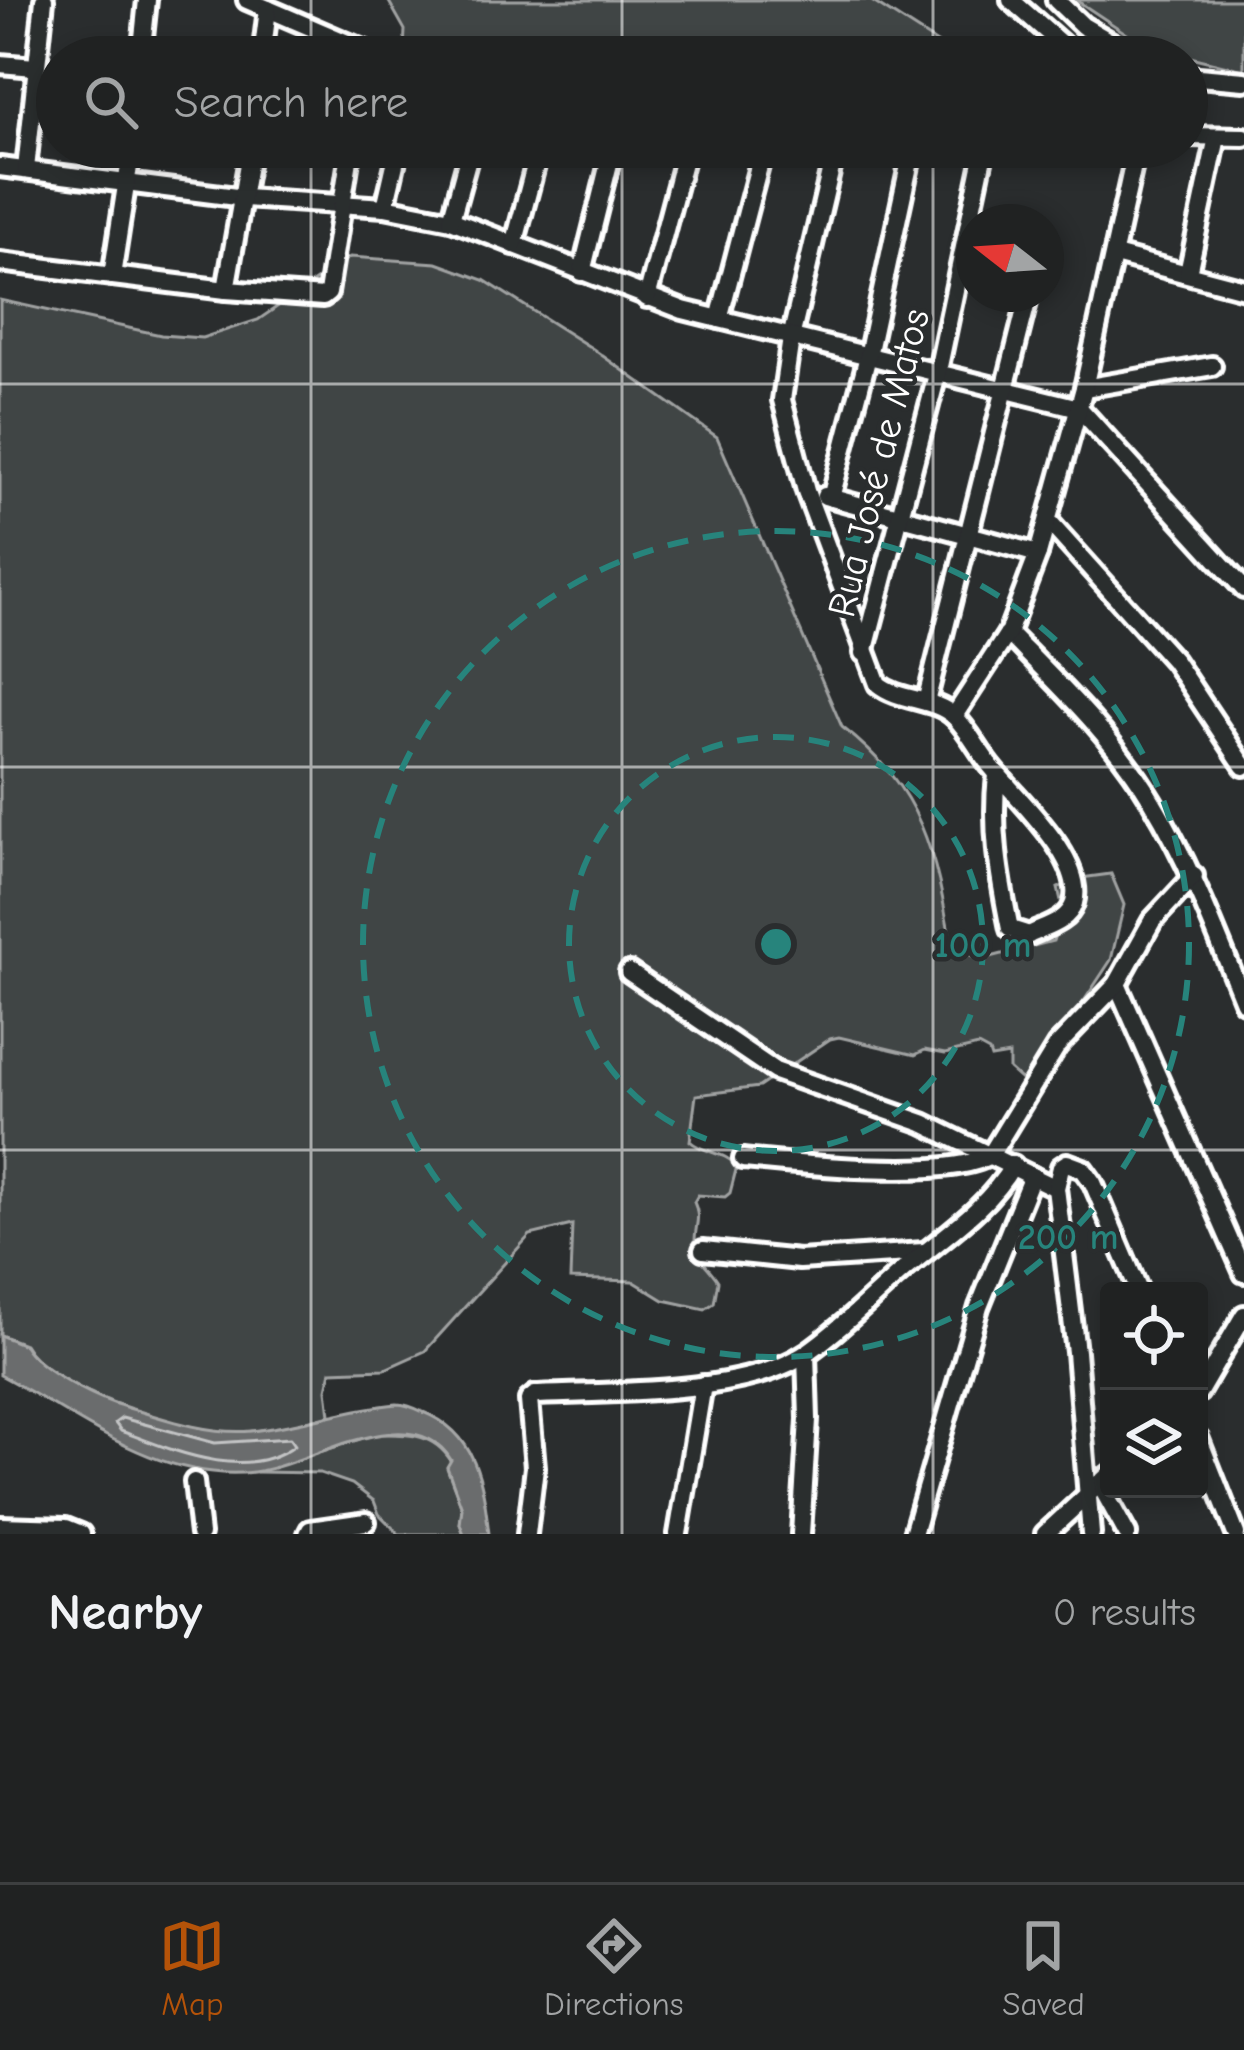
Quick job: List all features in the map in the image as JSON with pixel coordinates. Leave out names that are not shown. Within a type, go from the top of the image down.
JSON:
[{"type":"street","points":[[39,36],[44,0]]},
{"type":"street","points":[[143,36],[147,0]]},
{"type":"street","points":[[247,0],[328,36]]},
{"type":"street","points":[[1011,0],[1052,36]]},
{"type":"street","points":[[1056,0],[1100,36]]},
{"type":"street","points":[[265,36],[268,9]]},
{"type":"street","points":[[26,169],[36,60]]},
{"type":"street","points":[[0,64],[35,68]]},
{"type":"street","points":[[1208,78],[1244,81]]},
{"type":"street","points":[[1208,137],[1244,136]]},
{"type":"street","points":[[1188,273],[1216,137]]},
{"type":"street","points":[[0,166],[244,198],[385,207],[451,220],[647,298],[1079,408],[1244,589]]},
{"type":"street","points":[[112,276],[130,168]]},
{"type":"street","points":[[226,290],[248,168]]},
{"type":"street","points":[[0,262],[226,290],[326,296],[347,168]]},
{"type":"street","points":[[385,207],[395,168]]},
{"type":"street","points":[[451,220],[465,168]]},
{"type":"street","points":[[514,245],[534,168]]},
{"type":"street","points":[[582,272],[608,168]]},
{"type":"street","points":[[647,298],[681,168]]},
{"type":"street","points":[[719,319],[759,168]]},
{"type":"street","points":[[831,168],[791,338],[782,400],[806,491],[864,654],[884,689],[954,716],[997,775],[1036,813],[1052,837],[1075,890],[1075,901],[1066,918],[1029,935],[1010,929],[996,865],[992,820],[997,775]]},
{"type":"street","points":[[831,498],[908,168]]},
{"type":"street","name":"Rua José de Matos","points":[[864,654],[938,371],[982,168]]},
{"type":"street","points":[[954,716],[1008,633],[1038,554],[1084,388],[1133,168]]},
{"type":"street","points":[[1115,255],[1244,289]]},
{"type":"street","points":[[926,702],[1025,312]]},
{"type":"street","points":[[1084,388],[1212,366]]},
{"type":"street","points":[[806,491],[1038,554]]},
{"type":"street","points":[[1048,520],[1174,661],[1244,766]]},
{"type":"street","points":[[1008,633],[1102,733],[1150,796],[1194,876],[1244,1002]]},
{"type":"street","points":[[743,1159],[925,1168],[979,1163],[991,1154],[1057,1046],[1117,984],[1152,921],[1194,876]]},
{"type":"street","points":[[629,972],[775,1071],[923,1123],[1056,1188]]},
{"type":"street","points":[[1117,984],[1244,1273]]},
{"type":"street","points":[[1091,1534],[1099,1483],[1056,1188],[1061,1167],[1067,1163],[1083,1169],[1108,1213],[1135,1282]]},
{"type":"street","points":[[527,1534],[536,1467],[526,1408],[535,1395],[703,1385],[746,1378],[806,1354],[990,1196],[1012,1165]]},
{"type":"street","points":[[913,1534],[980,1307],[1032,1176]]},
{"type":"street","points":[[703,1250],[800,1260],[925,1252]]},
{"type":"street","points":[[1200,1390],[1244,1315]]},
{"type":"street","points":[[801,1534],[808,1419],[806,1354]]},
{"type":"street","points":[[678,1534],[703,1385]]},
{"type":"street","points":[[1208,1464],[1236,1534]]},
{"type":"street","points":[[194,1482],[200,1534]]},
{"type":"street","points":[[1045,1534],[1099,1483]]},
{"type":"street","points":[[1099,1483],[1127,1534]]},
{"type":"street","points":[[308,1534],[366,1522]]},
{"type":"street","points":[[0,1526],[66,1528],[81,1534]]},
{"type":"shaded area","points":[[388,0],[870,0],[926,36],[405,36]]},
{"type":"shaded area","points":[[1076,0],[1244,0],[1244,70],[1208,61],[1208,36],[1127,34]]},
{"type":"shaded area","points":[[350,257],[437,263],[484,280],[593,349],[717,437],[842,727],[891,775],[921,825],[939,882],[952,949],[983,959],[1053,941],[1063,909],[1058,888],[1081,878],[1111,874],[1124,905],[1111,960],[1028,1086],[1009,1069],[1009,1055],[991,1058],[978,1046],[915,1055],[839,1037],[759,1087],[696,1095],[690,1141],[737,1166],[730,1193],[725,1197],[698,1195],[694,1202],[696,1249],[718,1281],[714,1303],[705,1309],[664,1300],[633,1281],[570,1279],[572,1225],[530,1235],[425,1351],[385,1369],[331,1371],[330,1415],[261,1430],[218,1431],[142,1413],[83,1390],[37,1360],[24,1344],[0,1335],[0,300],[161,335],[202,338],[258,320]]},
{"type":"shaded area","points":[[376,1434],[418,1437],[444,1452],[451,1461],[447,1468],[462,1508],[464,1534],[399,1534],[379,1514],[374,1501],[352,1484],[320,1473],[256,1472]]},
{"type":"water","points":[[0,1335],[24,1345],[52,1371],[92,1394],[200,1428],[251,1431],[379,1406],[414,1408],[441,1421],[466,1446],[480,1478],[489,1534],[464,1534],[462,1508],[447,1467],[451,1460],[434,1442],[411,1434],[386,1434],[254,1472],[185,1467],[121,1443],[0,1375]]}]
